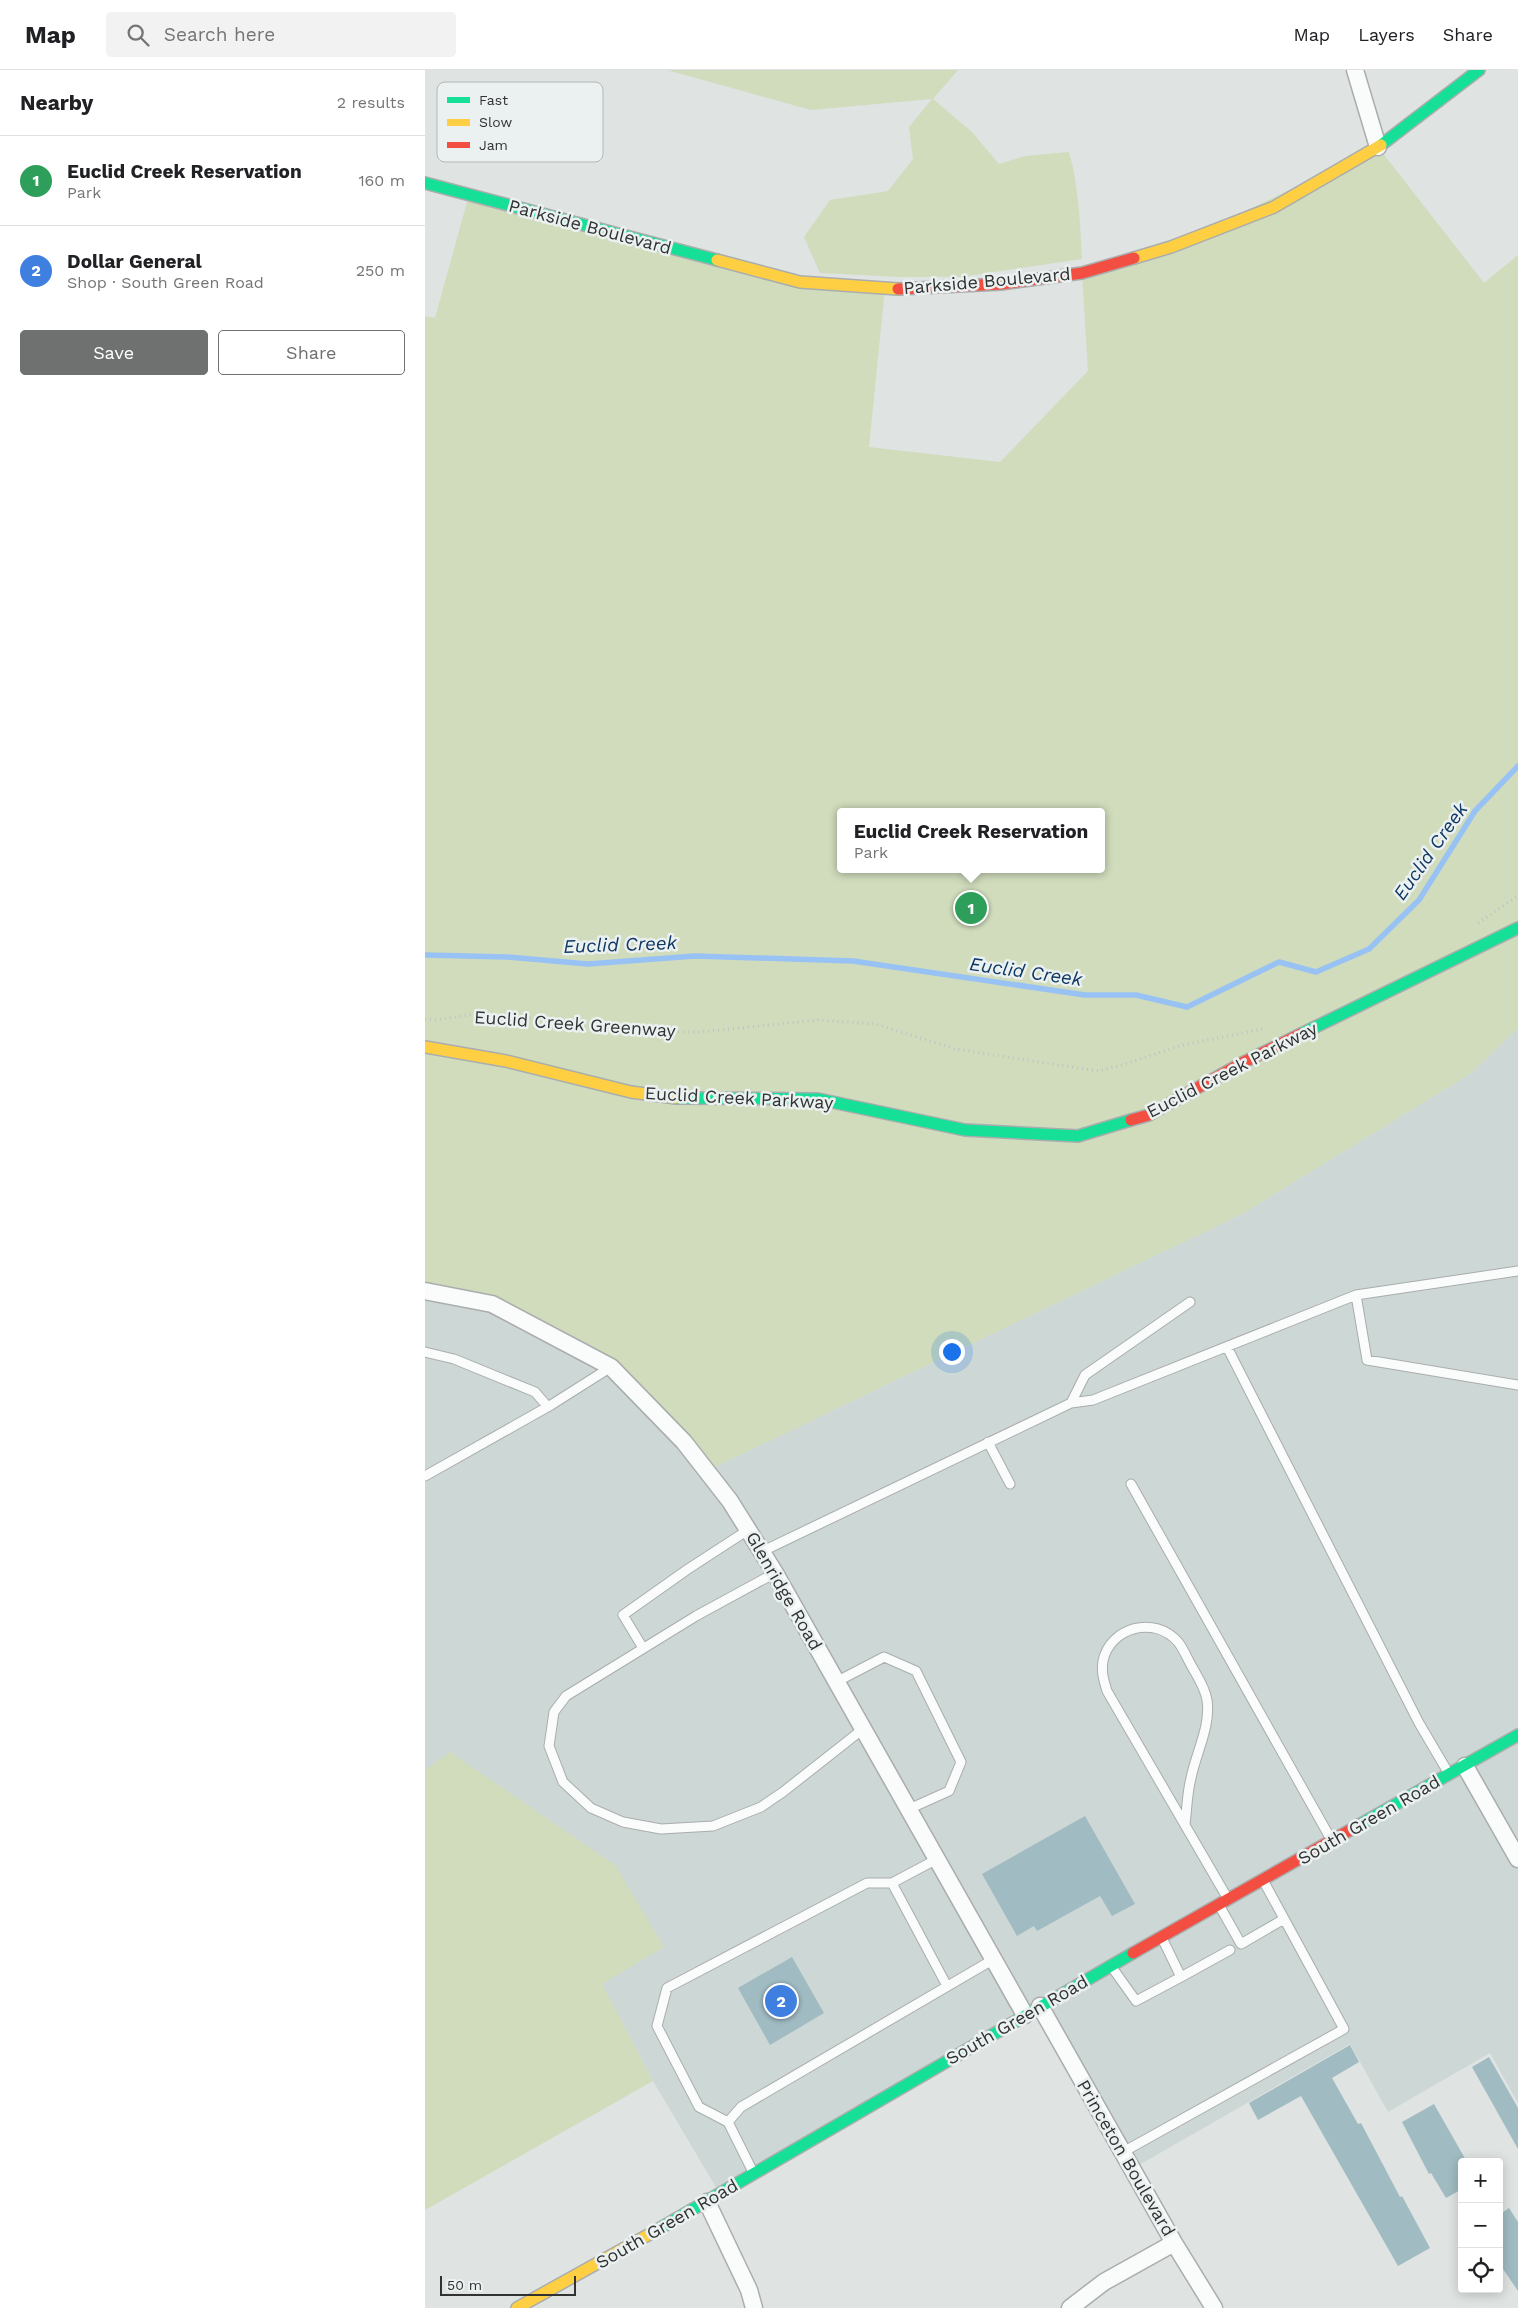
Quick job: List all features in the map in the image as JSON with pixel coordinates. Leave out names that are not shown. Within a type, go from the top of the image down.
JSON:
[{"type":"street","points":[[1355,70],[1378,147]]},
{"type":"street","name":"Parkside Boulevard","points":[[425,183],[800,282],[902,289],[1001,284],[1082,272],[1171,247],[1275,207],[1378,147],[1479,70]]},
{"type":"street","name":"Euclid Creek Parkway","points":[[425,1047],[506,1061],[631,1092],[688,1100],[817,1099],[965,1130],[1078,1136],[1149,1115],[1242,1063],[1518,928]]},
{"type":"street","name":"Glenridge Road","points":[[425,1291],[492,1304],[611,1367],[684,1442],[730,1501],[775,1573],[1025,2015]]},
{"type":"street","name":"South Green Road","points":[[517,2308],[707,2202],[1040,2006],[1518,1735]]},
{"type":"street","points":[[1465,1766],[1518,1859]]},
{"type":"street","name":"Princeton Boulevard","points":[[1040,2006],[1174,2243],[1214,2308]]},
{"type":"street","points":[[707,2202],[749,2290],[754,2308]]},
{"type":"street","points":[[1071,2308],[1104,2282],[1174,2243]]},
{"type":"lane","points":[[761,1552],[1071,1403],[1093,1400],[1356,1295],[1518,1271]]},
{"type":"lane","points":[[1356,1295],[1367,1360],[1518,1385]]},
{"type":"lane","points":[[1071,1403],[1085,1375],[1190,1302]]},
{"type":"lane","points":[[1227,1347],[1419,1722],[1449,1775]]},
{"type":"lane","points":[[425,1352],[454,1359],[535,1392],[548,1407]]},
{"type":"lane","points":[[425,1476],[548,1407],[611,1367]]},
{"type":"lane","points":[[988,1442],[1010,1484]]},
{"type":"lane","points":[[1131,1484],[1332,1841]]},
{"type":"lane","points":[[643,1648],[623,1615],[687,1569],[748,1530]]},
{"type":"lane","points":[[775,1573],[643,1648],[566,1696],[553,1712],[549,1746],[563,1782],[591,1808],[623,1822],[661,1830],[713,1826],[761,1807],[863,1729]]},
{"type":"lane","points":[[1185,1824],[1191,1779],[1206,1722],[1207,1701],[1202,1685],[1177,1642],[1165,1632],[1148,1626],[1133,1628],[1120,1635],[1110,1646],[1103,1661],[1102,1676],[1107,1691],[1185,1824],[1224,1902],[1241,1944],[1284,1919]]},
{"type":"lane","points":[[836,1682],[884,1657],[917,1671],[961,1762],[949,1791],[909,1810]]},
{"type":"lane","points":[[755,2174],[728,2122],[699,2107],[657,2026],[667,1988],[867,1882],[892,1883],[937,1859]]},
{"type":"lane","points":[[1123,2152],[1344,2029],[1263,1880]]},
{"type":"lane","points":[[892,1883],[947,1986]]},
{"type":"lane","points":[[1162,1937],[1181,1977]]},
{"type":"lane","points":[[1111,1966],[1136,2001],[1229,1950]]},
{"type":"lane","points":[[728,2122],[741,2106],[994,1959]]},
{"type":"path","points":[[1476,924],[1518,896]]},
{"type":"path","name":"Euclid Creek Greenway","points":[[425,1019],[435,1020],[475,1014],[553,1019],[593,1028],[632,1027],[666,1032],[700,1032],[818,1020],[876,1024],[955,1049],[1098,1071],[1183,1045],[1264,1029]]},
{"type":"shaded area","points":[[1518,1028],[1518,2103],[1490,2053],[1388,2112],[1350,2044],[1132,2169],[1040,2006],[720,2194],[653,2081],[602,1984],[425,1770],[425,1291],[492,1304],[611,1367],[707,1471],[1242,1214],[1470,1074]]},
{"type":"green space","points":[[667,70],[958,70],[933,99],[972,132],[999,164],[1025,156],[1069,152],[1077,192],[1082,259],[961,277],[900,277],[820,273],[804,237],[830,200],[888,191],[913,159],[909,127],[932,99],[811,110]]},
{"type":"green space","points":[[1378,147],[1484,283],[1518,255],[1518,1028],[1470,1074],[1242,1214],[707,1471],[611,1367],[492,1304],[425,1296],[425,316],[435,318],[469,195],[800,282],[885,288],[869,447],[1000,462],[1088,371],[1082,273],[1171,247]]},
{"type":"green space","points":[[450,1752],[615,1865],[664,1947],[602,1984],[653,2081],[425,2210],[425,1770]]},
{"type":"building","points":[[1085,1816],[1135,1904],[1112,1916],[1100,1896],[1037,1931],[1034,1926],[1017,1936],[982,1874]]},
{"type":"building","points":[[792,1957],[824,2013],[770,2045],[738,1988]]},
{"type":"building","points":[[1350,2045],[1359,2062],[1332,2078],[1358,2124],[1361,2123],[1400,2197],[1402,2196],[1430,2248],[1398,2266],[1301,2096],[1258,2120],[1249,2103]]},
{"type":"building","points":[[1489,2057],[1518,2108],[1518,2149],[1472,2067]]},
{"type":"building","points":[[1434,2104],[1465,2158],[1458,2158],[1458,2191],[1446,2198],[1431,2173],[1429,2174],[1402,2122]]},
{"type":"building","points":[[1509,2208],[1518,2222],[1518,2291],[1503,2269],[1503,2212]]},
{"type":"waterway","name":"Euclid Creek","points":[[425,955],[507,957],[588,964],[695,956],[853,961],[1085,995],[1136,995],[1187,1007],[1279,962],[1316,972],[1369,949],[1419,900],[1475,811],[1518,766]]},
{"type":"traffic: fast","points":[[1381,145],[1479,70]]},
{"type":"traffic: fast","points":[[425,183],[717,260]]},
{"type":"traffic: fast","points":[[1301,1034],[1518,928]]},
{"type":"traffic: fast","points":[[676,1098],[818,1099],[965,1130],[1078,1136],[1131,1120]]},
{"type":"traffic: fast","points":[[1359,1825],[1518,1735]]},
{"type":"traffic: fast","points":[[657,2230],[1133,1953]]},
{"type":"traffic: slow","points":[[1134,258],[1171,247],[1274,207],[1381,145]]},
{"type":"traffic: slow","points":[[717,260],[800,282],[898,289]]},
{"type":"traffic: slow","points":[[425,1047],[506,1061],[631,1092],[676,1098]]},
{"type":"traffic: slow","points":[[517,2308],[657,2230]]},
{"type":"traffic: jam","points":[[898,289],[1001,284],[1082,273],[1134,258]]},
{"type":"traffic: jam","points":[[1131,1120],[1149,1115],[1242,1063],[1301,1034]]},
{"type":"traffic: jam","points":[[1133,1953],[1359,1825]]},
{"type":"place","name":"Euclid Creek Reservation","points":[[971,908]]},
{"type":"place","name":"Dollar General","points":[[781,2001]]}]
